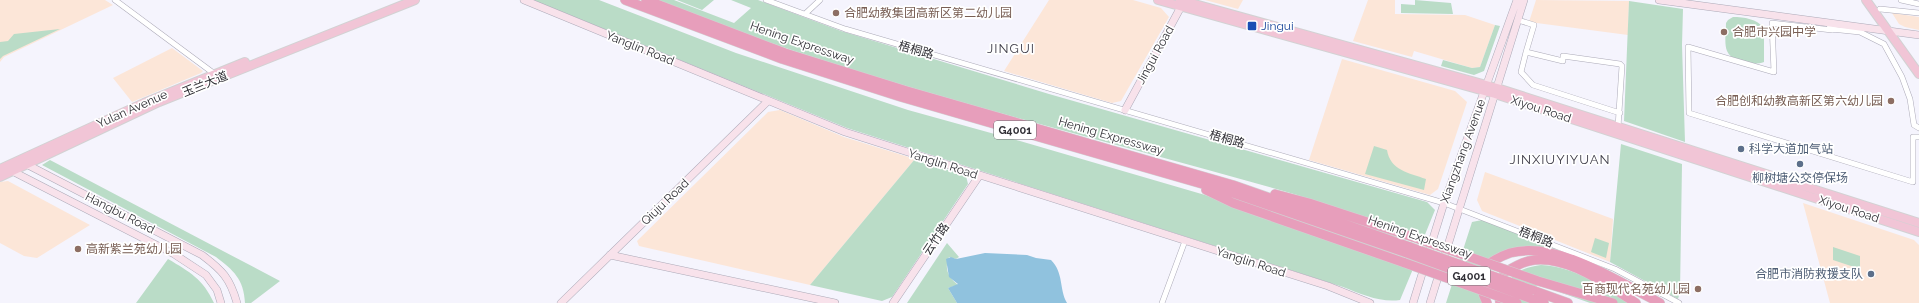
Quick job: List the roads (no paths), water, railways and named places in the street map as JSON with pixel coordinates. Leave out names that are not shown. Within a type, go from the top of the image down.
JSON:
[{"type":"highway","name":"Hening Expressway","points":[[625,0],[797,64],[902,97],[1175,173]]},
{"type":"highway","name":"Hening Expressway","points":[[646,0],[785,53],[1175,173]]},
{"type":"highway","points":[[1175,173],[1233,203],[1408,250],[1538,281],[1613,303]]},
{"type":"highway","points":[[1175,173],[1309,203],[1517,303]]},
{"type":"highway","name":"Hening Expressway","points":[[1408,250],[1532,294],[1568,303]]},
{"type":"highway","points":[[1487,303],[1480,282],[1481,271],[1485,266],[1494,259],[1508,254],[1530,251],[1563,257],[1596,269],[1660,303]]},
{"type":"highway","points":[[1500,303],[1499,292],[1504,273],[1518,264],[1535,260],[1561,263],[1586,273],[1636,303]]},
{"type":"highway","name":"Hening Expressway","points":[[1532,294],[1544,303]]},
{"type":"main road","name":"Yulan Avenue","points":[[0,171],[144,103],[217,76],[400,0]]},
{"type":"main road","name":"玉兰大道","points":[[0,177],[217,76],[414,0]]},
{"type":"main road","name":"Xiyou Road","points":[[1158,0],[1182,2],[1496,91],[1618,127],[1917,222]]},
{"type":"main road","points":[[1866,0],[1919,64]]},
{"type":"main road","points":[[1873,0],[1919,74]]},
{"type":"main road","points":[[0,171],[181,90]]},
{"type":"main road","name":"Xiyou Road","points":[[1496,91],[1899,225],[1919,233]]},
{"type":"street","points":[[115,0],[217,76]]},
{"type":"street","name":"Yanglin Road","points":[[524,0],[846,132],[979,176],[1328,286],[1370,303]]},
{"type":"street","name":"梧桐路","points":[[766,0],[844,29],[1444,203],[1616,269],[1678,303]]},
{"type":"street","points":[[805,14],[820,0]]},
{"type":"street","name":"Xiangzhang Avenue","points":[[1413,303],[1444,203],[1517,0]]},
{"type":"street","name":"Xiangzhang Avenue","points":[[1430,303],[1524,0]]},
{"type":"street","points":[[1659,0],[1830,26],[1860,32],[1884,44],[1902,77],[1910,99],[1914,125],[1919,128]]},
{"type":"street","points":[[1901,0],[1918,2]]},
{"type":"street","name":"Jingui Road","points":[[1125,110],[1182,2]]},
{"type":"street","points":[[1880,9],[1919,13]]},
{"type":"street","points":[[1518,20],[1534,25],[1521,72],[1533,85],[1620,113]]},
{"type":"street","points":[[1830,26],[1832,30],[1772,23],[1774,72],[1688,47],[1689,113],[1913,182],[1913,137],[1919,137]]},
{"type":"street","points":[[1830,26],[1893,31],[1919,35]]},
{"type":"street","points":[[1526,52],[1563,61],[1563,56],[1620,64],[1622,66],[1618,127]]},
{"type":"street","name":"Qiuju Road","points":[[561,303],[768,101]]},
{"type":"street","name":"Hangbu Road","points":[[26,164],[202,255],[223,271],[232,284],[237,303]]},
{"type":"street","name":"Hangbu Road","points":[[12,171],[174,254],[206,275],[217,290],[221,303]]},
{"type":"street","name":"云竹路","points":[[893,303],[979,176]]},
{"type":"street","points":[[1162,303],[1185,241]]},
{"type":"street","points":[[610,255],[835,303]]},
{"type":"water","points":[[985,253],[1027,255],[1051,260],[1058,270],[1067,303],[957,303],[948,288],[958,284],[949,277],[946,259],[951,257],[956,259]]},
{"type":"place","name":"合肥幼教集团高新区第二幼儿园","points":[[836,13]]},
{"type":"place","name":"Jingui","points":[[1252,26]]},
{"type":"place","name":"合肥市兴园中学","points":[[1724,32]]},
{"type":"place","name":"合肥创和幼教高新区第六幼儿园","points":[[1891,101]]},
{"type":"place","name":"科学大道加气站","points":[[1741,149]]},
{"type":"place","name":"柳树塘公交停保场","points":[[1800,164]]},
{"type":"place","name":"高新紫兰苑幼儿园","points":[[78,249]]},
{"type":"place","name":"合肥市消防救援支队","points":[[1871,274]]},
{"type":"place","name":"百商现代名苑幼儿园","points":[[1698,289]]},
{"type":"district","name":"JINGUI","points":[[1011,48]]},
{"type":"district","name":"JINXIUYIYUAN","points":[[1560,159]]}]
